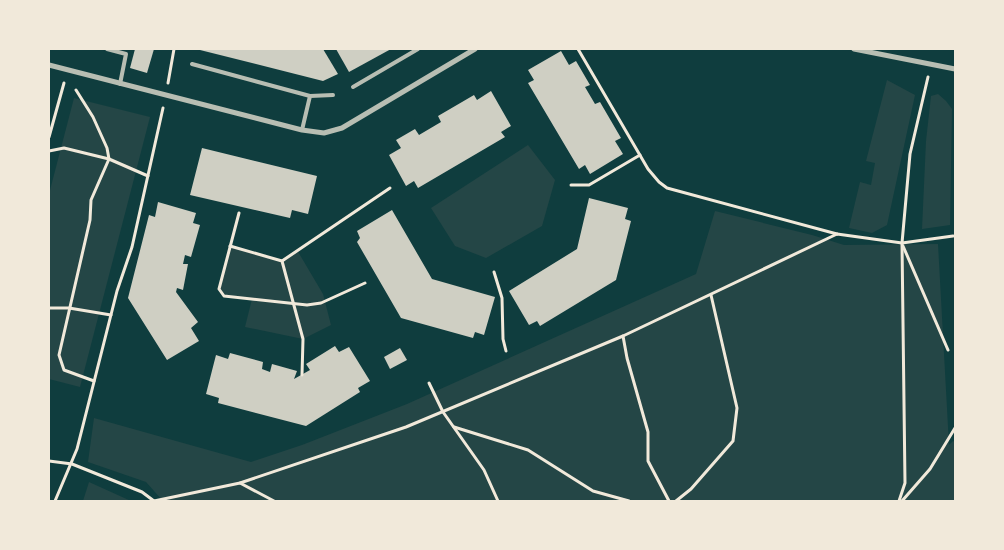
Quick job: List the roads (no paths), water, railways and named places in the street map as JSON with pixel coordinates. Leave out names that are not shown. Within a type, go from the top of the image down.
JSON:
[{"type":"street","points":[[49,65],[302,130],[324,133],[342,128],[475,49]]},
{"type":"street","points":[[854,49],[955,69]]},
{"type":"lane","points":[[106,49],[126,54],[120,84]]},
{"type":"lane","points":[[353,87],[418,49]]},
{"type":"lane","points":[[192,64],[310,96],[332,95]]},
{"type":"lane","points":[[302,130],[310,96]]}]
